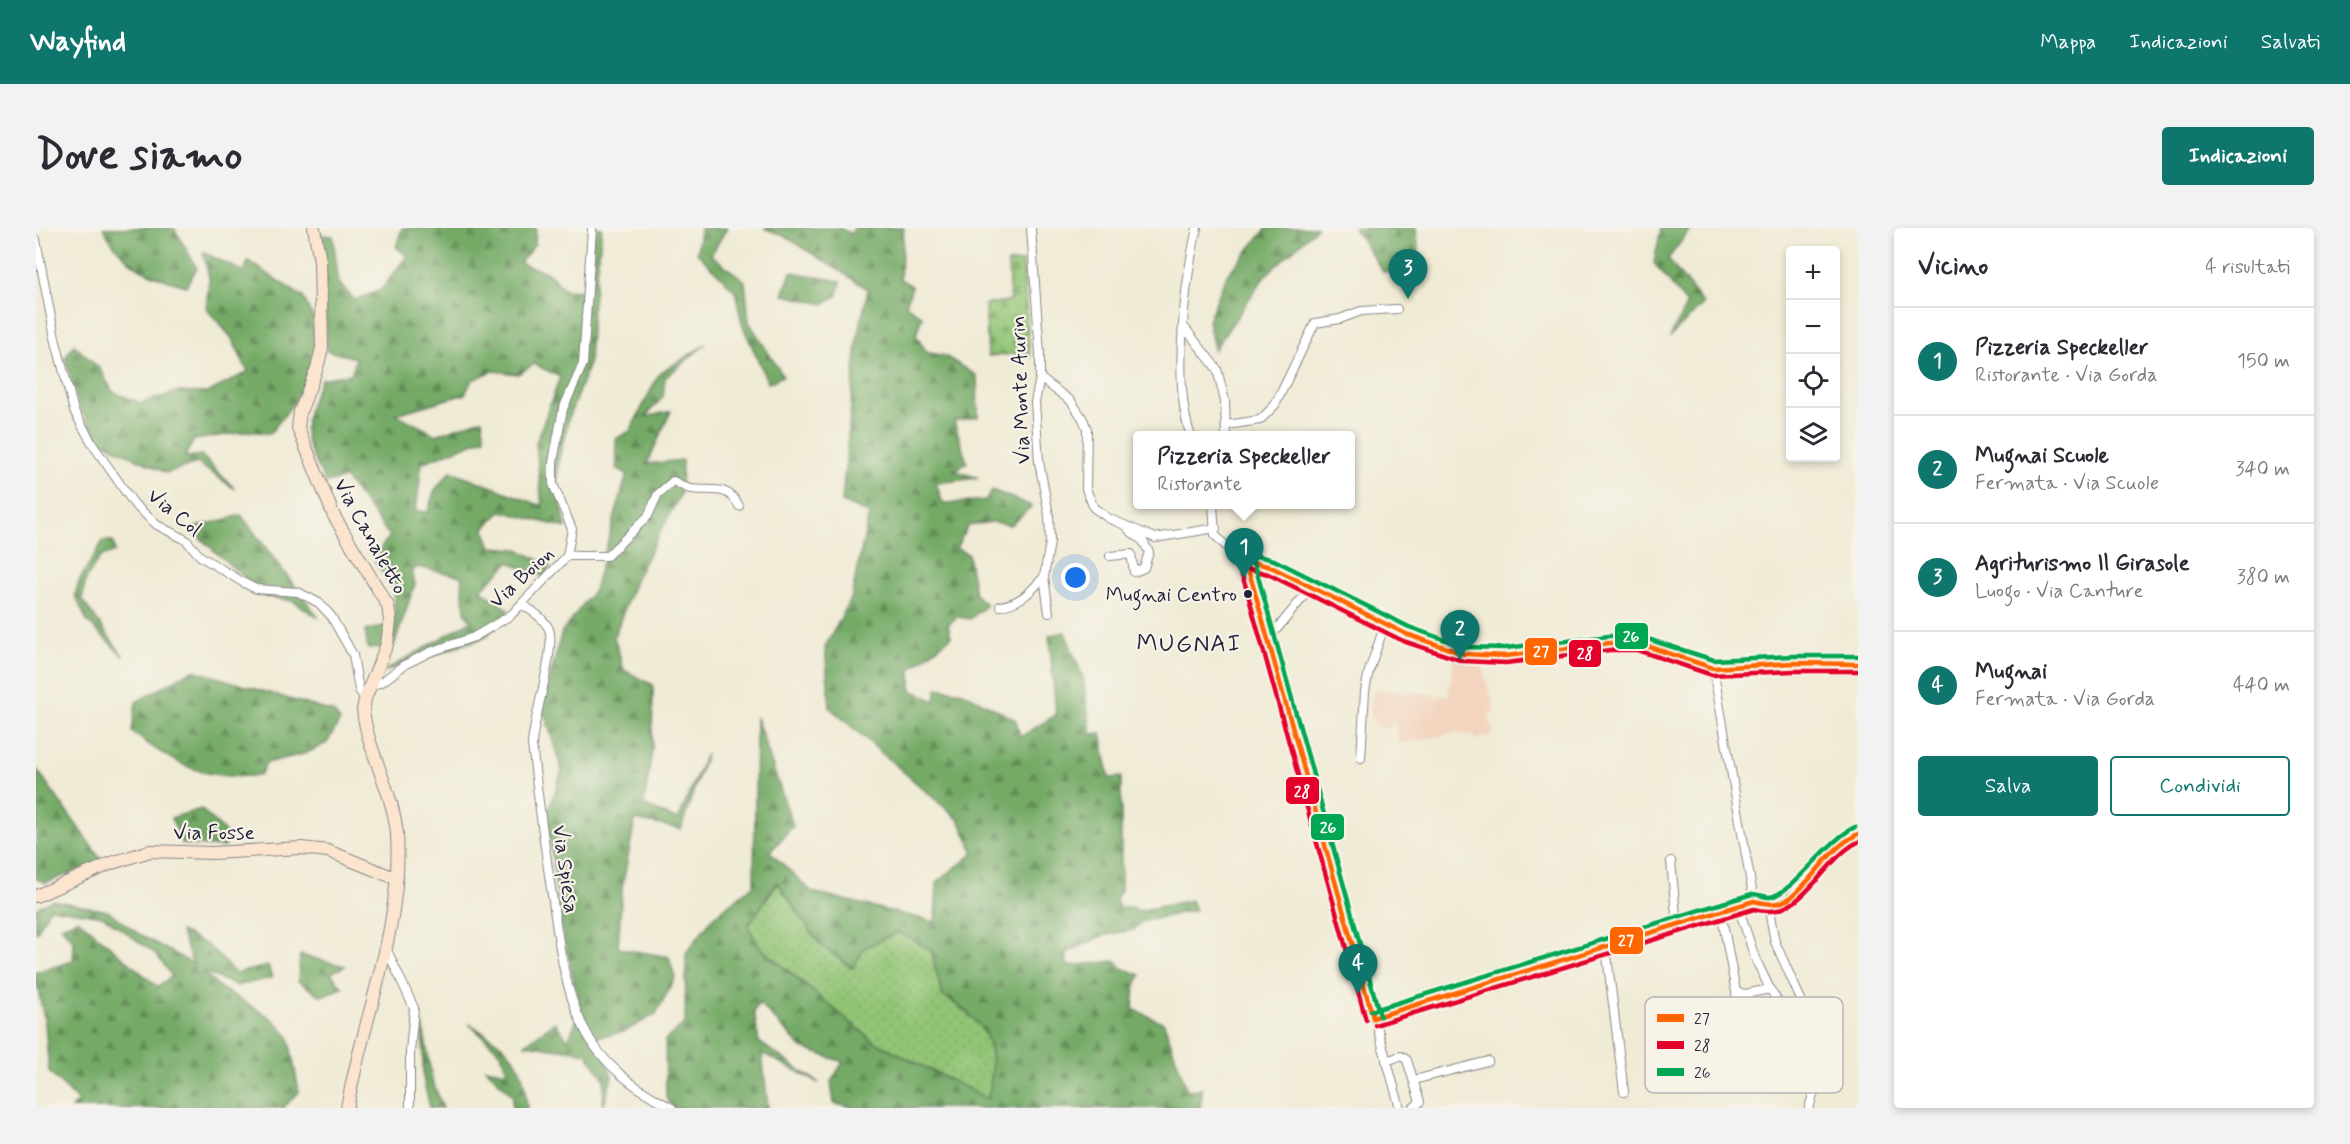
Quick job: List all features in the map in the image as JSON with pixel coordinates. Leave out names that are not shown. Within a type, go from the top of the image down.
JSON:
[{"type":"street","name":"Via Canaletto","points":[[314,228],[320,261],[322,348],[318,368],[300,412],[298,428],[334,516],[388,606],[390,621],[387,644],[365,699],[366,724],[395,820],[394,913],[347,1108]]},
{"type":"street","points":[[567,556],[572,529],[553,484],[553,462],[563,409],[584,364],[592,228]]},
{"type":"street","points":[[1190,431],[1184,401],[1185,328],[1189,272],[1197,228]]},
{"type":"street","name":"Via Monte Aurin","points":[[1032,233],[1040,378],[1035,402],[1039,462],[1049,515],[1050,542],[1044,576],[1049,613]]},
{"type":"street","name":"Via Col","points":[[36,240],[55,338],[74,411],[93,445],[134,504],[157,525],[186,540],[200,556],[244,583],[256,589],[298,592],[319,603],[331,616],[352,655],[359,690],[365,699]]},
{"type":"street","points":[[1227,425],[1260,420],[1275,405],[1315,323],[1340,320],[1361,311],[1397,309]]},
{"type":"street","points":[[1185,328],[1217,369],[1225,401],[1226,431]]},
{"type":"street","points":[[1040,378],[1071,401],[1083,419],[1087,429],[1086,489],[1094,508],[1128,527],[1155,538],[1216,528]]},
{"type":"street","name":"Via Boion","points":[[370,686],[382,682],[404,665],[430,652],[474,637],[511,615],[567,556],[607,556],[648,516],[658,494],[673,481],[690,489],[719,489],[735,497],[739,506]]},
{"type":"street","points":[[1214,509],[1215,534],[1248,569],[1400,1108]]},
{"type":"street","points":[[1110,556],[1131,554],[1134,572],[1140,571],[1147,563],[1149,557],[1147,547],[1128,527]]},
{"type":"street","points":[[1240,559],[1271,567],[1312,590],[1385,624],[1464,654],[1506,656],[1610,643],[1638,643],[1713,668],[1793,663],[1858,664]]},
{"type":"street","points":[[1000,606],[1016,604],[1026,597],[1044,576]]},
{"type":"street","points":[[1267,641],[1305,595],[1312,590]]},
{"type":"street","name":"Via Spiesa","points":[[522,604],[542,618],[551,639],[535,716],[532,744],[558,936],[571,994],[583,1028],[620,1075],[653,1099],[672,1108]]},
{"type":"street","points":[[1361,758],[1365,691],[1369,671],[1385,624]]},
{"type":"street","points":[[1713,668],[1754,901]]},
{"type":"street","points":[[1373,1018],[1458,990],[1606,948],[1754,901],[1768,905],[1789,899],[1822,862],[1846,840],[1858,834]]},
{"type":"street","name":"Via Fosse","points":[[36,896],[112,863],[150,851],[212,853],[301,848],[328,851],[395,878]]},
{"type":"street","points":[[1671,861],[1677,926]]},
{"type":"street","points":[[1768,905],[1775,942],[1800,997]]},
{"type":"street","points":[[1738,906],[1755,957],[1775,997]]},
{"type":"street","points":[[1721,912],[1736,997]]},
{"type":"street","points":[[386,948],[414,1008],[410,1052],[410,1108]]},
{"type":"street","points":[[1606,948],[1624,1092]]},
{"type":"street","points":[[1736,992],[1745,994],[1770,989]]},
{"type":"street","points":[[1386,1061],[1403,1057],[1407,1060],[1420,1102],[1413,1108]]},
{"type":"street","points":[[1413,1080],[1488,1061]]},
{"type":"street","points":[[1809,1108],[1812,1093]]},
{"type":"shaded area","points":[[1454,660],[1482,664],[1495,711],[1488,713],[1493,734],[1475,740],[1474,735],[1454,733],[1398,744],[1395,723],[1388,728],[1380,728],[1372,723],[1370,715],[1373,688],[1434,694],[1435,698],[1439,698],[1439,695],[1448,696]]},
{"type":"green space","points":[[103,228],[174,228],[197,268],[186,286],[159,278],[128,260]]},
{"type":"green space","points":[[402,228],[536,228],[535,244],[520,263],[548,273],[565,290],[584,291],[591,228],[602,228],[592,312],[589,364],[569,417],[559,459],[557,482],[566,528],[501,511],[484,529],[491,547],[518,549],[550,566],[544,577],[509,562],[481,590],[509,610],[486,637],[383,672],[471,621],[465,612],[461,576],[417,567],[412,572],[415,584],[394,646],[368,649],[365,631],[395,623],[394,589],[373,558],[390,536],[345,478],[326,483],[307,442],[306,422],[321,379],[351,374],[356,358],[327,351],[322,235],[333,236],[339,283],[355,300],[381,290],[407,256],[396,247]],"holes":[[[534,364],[560,377],[536,443],[542,506],[451,471],[434,491],[428,512],[416,511],[422,463],[485,438],[482,419],[436,435],[396,414],[465,394],[472,380],[493,371],[518,374]]]},
{"type":"green space","points":[[700,228],[727,228],[711,255],[745,281],[749,322],[783,376],[768,383],[742,324],[735,291],[697,253]]},
{"type":"green space","points":[[764,228],[840,228],[851,234],[854,228],[904,228],[900,279],[912,286],[906,305],[922,316],[916,335],[926,352],[945,356],[977,376],[978,417],[954,421],[967,463],[954,470],[979,478],[936,483],[943,504],[986,500],[992,490],[1032,506],[1011,525],[991,522],[968,526],[956,548],[968,554],[975,594],[987,605],[970,619],[957,617],[948,625],[951,637],[911,669],[911,690],[935,701],[937,688],[963,692],[1016,720],[1020,737],[1056,715],[1049,635],[1065,632],[1083,678],[1091,734],[1101,733],[1109,778],[1121,777],[1121,891],[1116,898],[1119,908],[1133,907],[1138,911],[1191,900],[1195,910],[1141,922],[1134,930],[1101,936],[1067,953],[1067,966],[1116,961],[1122,968],[1141,975],[1135,987],[1133,1009],[1164,1023],[1187,1090],[1202,1089],[1201,1108],[859,1108],[834,1104],[831,1082],[843,1062],[802,1048],[759,1003],[754,1011],[759,1042],[819,1083],[762,1053],[768,1108],[674,1108],[666,1098],[665,1040],[685,1023],[686,953],[713,917],[754,885],[756,717],[793,826],[770,852],[812,892],[935,922],[937,882],[974,853],[959,820],[830,708],[825,647],[851,599],[869,514],[842,502],[857,341],[868,289],[786,237]],"holes":[[[777,882],[820,945],[853,968],[864,948],[898,932],[931,950],[942,995],[970,1015],[986,1037],[991,1050],[992,1064],[988,1099],[873,1041],[760,948],[748,926]]]},
{"type":"green space","points":[[1267,228],[1317,228],[1265,276],[1214,350],[1208,320],[1227,275]]},
{"type":"green space","points":[[1354,228],[1416,228],[1421,269],[1383,272]]},
{"type":"green space","points":[[1661,228],[1691,228],[1668,259],[1703,304],[1670,337],[1687,304],[1654,263]]},
{"type":"green space","points":[[203,252],[244,272],[248,261],[303,297],[317,326],[317,350],[299,396],[270,434],[250,431],[194,440],[185,457],[201,455],[235,489],[197,463],[166,473],[96,439],[78,404],[65,358],[74,345],[100,369],[113,392],[141,403],[176,392],[207,393],[248,372],[231,337],[206,308],[209,278]]},
{"type":"green space","points":[[1023,262],[1030,358],[1027,353],[988,356],[985,304],[1010,301],[1008,263]]},
{"type":"green space","points":[[791,272],[841,281],[838,295],[824,304],[783,295]]},
{"type":"green space","points":[[706,344],[665,378],[663,397],[645,417],[671,411],[647,464],[682,460],[681,493],[636,578],[614,637],[624,670],[653,685],[652,750],[644,805],[678,820],[706,754],[681,829],[635,820],[622,889],[618,948],[669,957],[675,978],[656,1014],[624,1032],[596,1037],[612,1076],[603,1108],[604,1079],[587,1053],[525,1044],[555,1022],[568,1040],[581,1010],[561,927],[547,814],[562,771],[542,705],[562,632],[594,590],[627,474],[617,468],[616,439],[630,431],[659,374]]},
{"type":"green space","points":[[241,515],[319,618],[293,601],[266,597],[190,529]]},
{"type":"green space","points":[[103,541],[113,541],[115,552],[100,557],[86,579],[82,600],[124,657],[87,621],[75,595],[80,579]]},
{"type":"green space","points":[[193,670],[333,712],[340,721],[327,743],[307,753],[266,763],[260,775],[223,776],[191,768],[176,762],[132,732],[136,702]]},
{"type":"green space","points":[[36,768],[102,861],[46,883],[36,879]]},
{"type":"green space","points":[[201,809],[228,835],[225,847],[182,844],[171,818]]},
{"type":"green space","points":[[778,882],[820,945],[852,968],[864,948],[898,932],[932,950],[942,995],[970,1012],[984,1031],[992,1064],[988,1099],[873,1041],[760,947],[748,926]]},
{"type":"green space","points":[[52,900],[108,911],[139,934],[193,964],[180,931],[209,946],[235,973],[268,966],[272,978],[236,986],[202,971],[219,987],[273,1019],[289,1037],[299,1092],[283,1108],[71,1108],[78,1101],[49,1072],[45,1023],[36,979],[36,972],[73,961],[74,942],[61,926],[78,919],[158,987],[172,976],[157,955],[103,916],[50,908],[36,934],[36,908]]},
{"type":"green space","points":[[300,955],[345,966],[331,973],[343,988],[321,996],[298,981]]},
{"type":"green space","points":[[423,1024],[432,1080],[443,1108],[430,1108],[423,1078]]},
{"type":"green space","points":[[469,1024],[496,1041],[513,1056],[522,1077],[527,1108],[512,1108],[513,1096],[485,1068],[507,1072],[501,1053]]},
{"type":"transit line","name":"26","points":[[1242,552],[1274,560],[1409,627],[1465,647],[1506,648],[1609,636],[1638,636],[1714,660],[1793,656],[1858,656]]},
{"type":"transit line","name":"26","points":[[1246,554],[1255,565],[1380,1016]]},
{"type":"transit line","name":"27","points":[[1240,559],[1271,567],[1406,634],[1464,654],[1506,656],[1610,643],[1638,643],[1713,668],[1793,663],[1858,664]]},
{"type":"transit line","name":"27","points":[[1240,559],[1248,569],[1252,582],[1373,1018]]},
{"type":"transit line","name":"28","points":[[1234,564],[1245,584],[1366,1020]]},
{"type":"transit line","name":"28","points":[[1238,566],[1268,574],[1403,641],[1463,661],[1506,663],[1610,650],[1637,650],[1712,675],[1858,671]]},
{"type":"transit line","name":"26","points":[[1371,1011],[1752,894],[1770,897],[1779,894],[1833,843],[1855,827]]},
{"type":"transit line","name":"27","points":[[1373,1018],[1754,901],[1781,902],[1799,890],[1837,848],[1858,834]]},
{"type":"transit line","name":"28","points":[[1375,1025],[1754,909],[1771,911],[1786,907],[1798,899],[1833,862],[1858,842]]},
{"type":"place","name":"Agriturismo Il Girasole","points":[[1408,299]]},
{"type":"place","name":"Pizzeria Speckeller","points":[[1244,578]]},
{"type":"place","name":"Mugnai Centro","points":[[1248,594]]},
{"type":"place","name":"Mugnai Scuole","points":[[1460,660]]},
{"type":"place","name":"Mugnai","points":[[1358,994]]},
{"type":"district","name":"MUGNAI","points":[[1189,643]]}]
